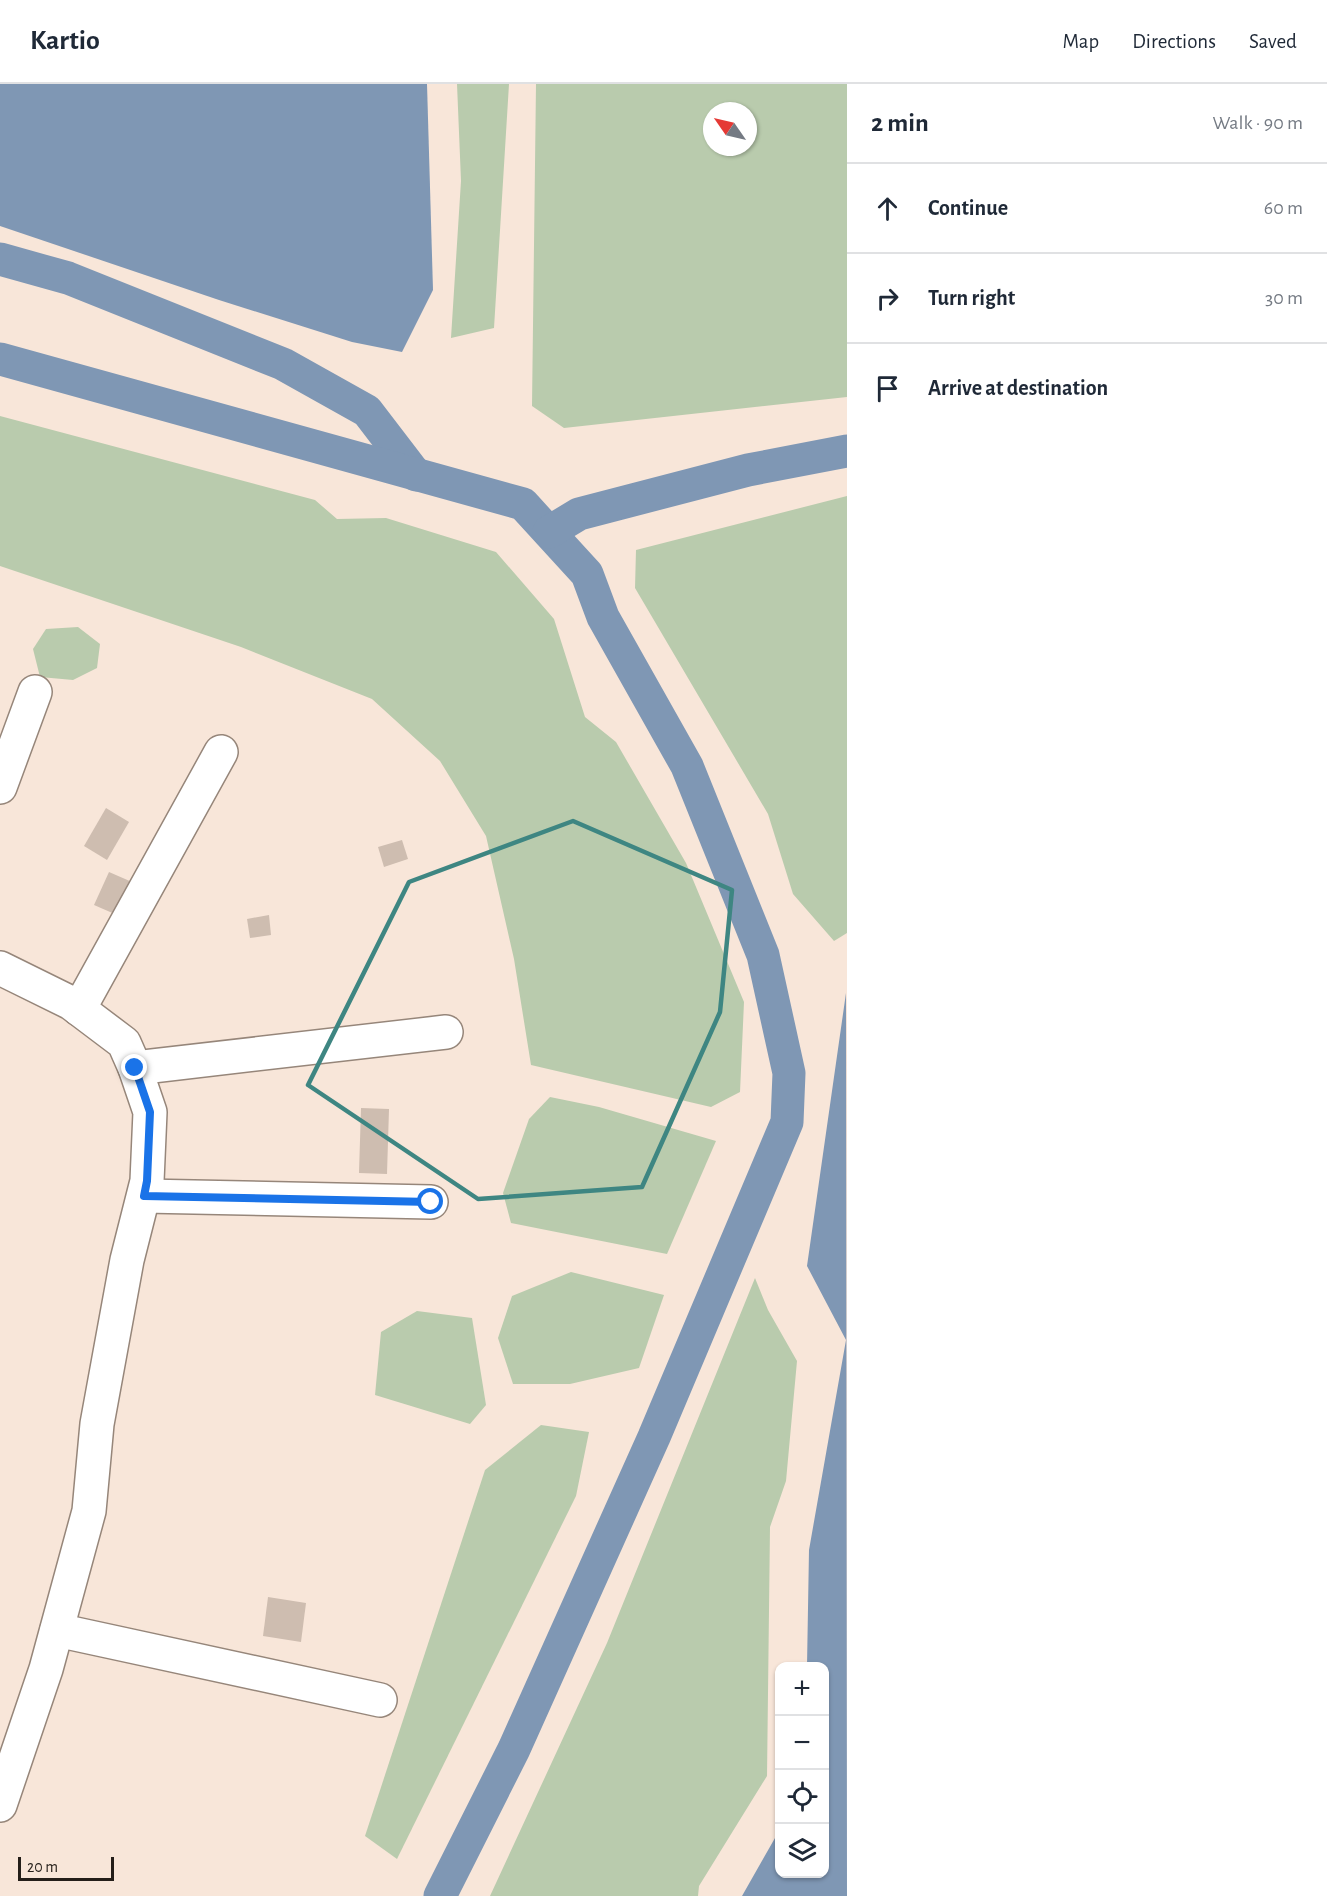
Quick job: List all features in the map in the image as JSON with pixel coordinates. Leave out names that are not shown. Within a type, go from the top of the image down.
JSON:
[{"type":"street","points":[[0,787],[35,692]]},
{"type":"street","points":[[80,1009],[221,752]]},
{"type":"street","points":[[0,968],[80,1009],[124,1043],[150,1112],[147,1181],[127,1260],[97,1424],[89,1511],[46,1669],[0,1805]]},
{"type":"street","points":[[135,1068],[446,1032]]},
{"type":"street","points":[[144,1196],[431,1202]]},
{"type":"street","points":[[57,1630],[380,1700]]},
{"type":"highlighted area","points":[[573,821],[732,890],[720,1012],[642,1187],[478,1199],[308,1085],[409,882]]},
{"type":"green space","points":[[457,84],[509,84],[494,328],[451,338],[461,181]]},
{"type":"green space","points":[[536,84],[847,84],[847,397],[564,428],[532,406]]},
{"type":"green space","points":[[0,416],[315,500],[337,519],[386,518],[496,552],[554,619],[585,717],[616,742],[686,863],[744,1002],[740,1092],[711,1107],[531,1065],[514,959],[486,836],[440,761],[372,699],[241,647],[0,566]]},
{"type":"green space","points":[[847,496],[847,933],[834,941],[793,894],[768,814],[635,588],[636,550]]},
{"type":"green space","points":[[78,627],[100,644],[97,668],[73,680],[40,677],[33,649],[46,629]]},
{"type":"green space","points":[[550,1097],[599,1107],[716,1141],[667,1254],[511,1223],[503,1193],[529,1119]]},
{"type":"green space","points":[[571,1272],[664,1295],[639,1368],[570,1384],[513,1384],[498,1338],[512,1296]]},
{"type":"green space","points":[[755,1278],[768,1310],[797,1361],[786,1481],[770,1527],[767,1776],[699,1886],[698,1896],[490,1896],[607,1643]]},
{"type":"green space","points":[[417,1311],[472,1318],[486,1405],[470,1424],[375,1395],[381,1332]]},
{"type":"green space","points":[[541,1425],[589,1432],[576,1496],[397,1859],[365,1836],[485,1470]]},
{"type":"water","points":[[0,84],[427,84],[433,290],[402,352],[352,342],[0,226]]},
{"type":"water","points":[[846,993],[847,1896],[742,1896],[775,1838],[775,1878],[829,1878],[829,1662],[807,1662],[809,1550],[846,1340],[807,1266]]},
{"type":"building","points":[[106,808],[129,822],[107,860],[84,846]]},
{"type":"building","points":[[402,840],[408,859],[384,867],[378,847]]},
{"type":"building","points":[[109,872],[132,882],[117,915],[94,905]]},
{"type":"building","points":[[269,915],[271,935],[250,938],[247,919]]},
{"type":"building","points":[[361,1108],[389,1109],[387,1174],[359,1173]]},
{"type":"building","points":[[268,1597],[306,1603],[301,1642],[263,1636]]},
{"type":"waterway","points":[[0,259],[68,278],[283,364],[367,411],[416,475]]},
{"type":"waterway","points":[[0,359],[523,504],[587,574],[603,617],[687,766],[763,955],[789,1073],[787,1122],[654,1437],[514,1749],[440,1896]]},
{"type":"waterway","points":[[549,532],[579,514],[748,470],[847,451]]},
{"type":"route","points":[[135,1068],[150,1112],[147,1181],[144,1196],[431,1202]]}]
